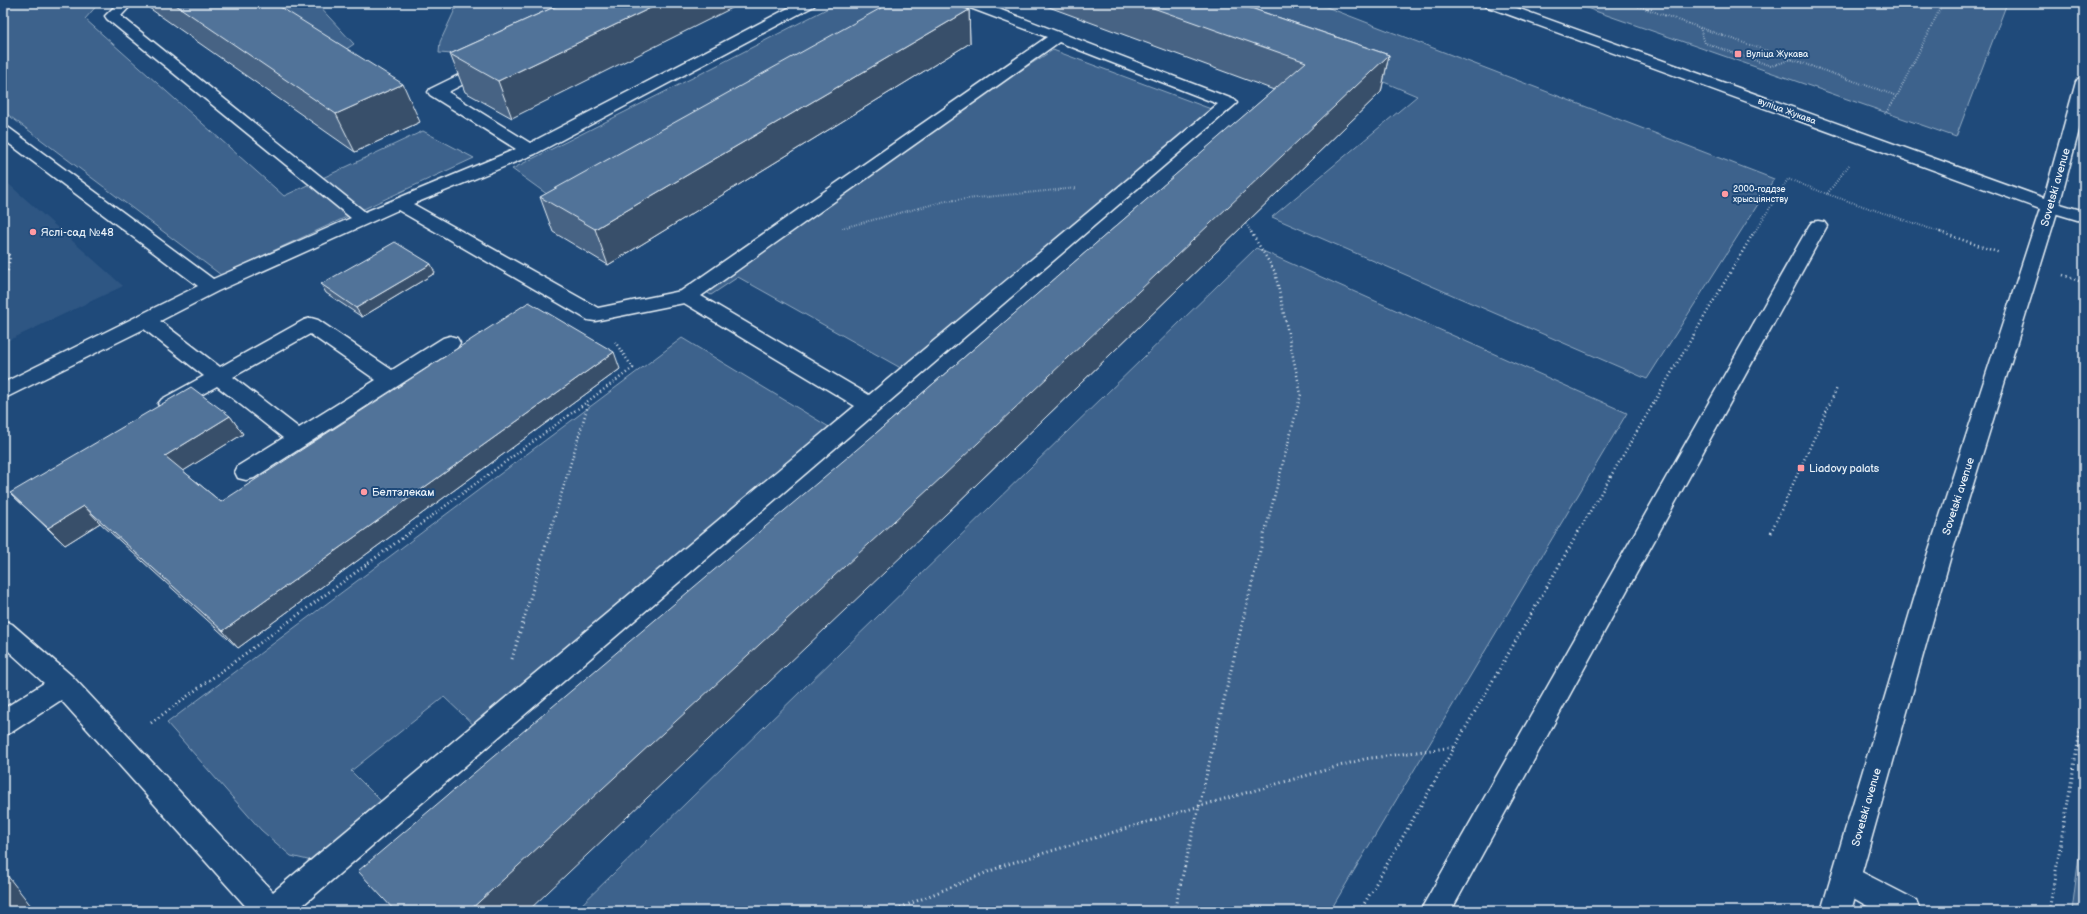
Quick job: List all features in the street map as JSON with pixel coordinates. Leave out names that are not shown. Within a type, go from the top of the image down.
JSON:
[{"type":"main road","points":[[126,3],[112,16],[363,219]]},
{"type":"main road","points":[[3,392],[211,287],[400,203],[529,150],[809,3]]},
{"type":"main road","points":[[3,631],[63,684],[272,911],[1229,103],[970,3]]},
{"type":"main road","name":"вуліца Жукава","points":[[1490,3],[2084,217]]},
{"type":"main road","points":[[400,203],[595,315],[687,296],[1058,36]]},
{"type":"main road","points":[[499,61],[436,92],[529,150]]},
{"type":"main road","name":"Sovetski avenue","points":[[1836,911],[1938,559],[2050,206],[2084,82]]},
{"type":"main road","points":[[3,131],[186,266],[211,287]]},
{"type":"main road","points":[[1435,911],[1818,226]]},
{"type":"main road","points":[[687,296],[871,406]]},
{"type":"main road","points":[[146,320],[298,439]]},
{"type":"main road","points":[[151,414],[311,325],[391,380]]},
{"type":"main road","points":[[246,472],[450,343]]},
{"type":"main road","points":[[3,724],[63,684]]},
{"type":"main road","points":[[1846,878],[1905,911]]},
{"type":"path","points":[[1629,3],[1897,96]]},
{"type":"path","points":[[1827,194],[1868,140],[1897,96],[1943,3]]},
{"type":"path","points":[[1700,27],[1705,43],[1771,66],[1794,59]]},
{"type":"path","points":[[1360,911],[1652,404],[1775,198],[1788,179],[1827,194],[2084,282]]},
{"type":"path","points":[[841,228],[946,201],[1135,183]]},
{"type":"path","points":[[1174,911],[1200,806],[1233,656],[1301,394],[1275,272],[1246,224]]},
{"type":"path","points":[[3,248],[10,256],[8,270],[3,276]]},
{"type":"path","points":[[120,746],[633,368],[595,315]]},
{"type":"path","points":[[1771,533],[1837,388]]},
{"type":"path","points":[[510,666],[589,401]]},
{"type":"path","points":[[2049,911],[2084,708]]},
{"type":"path","points":[[892,911],[1005,866],[1200,806],[1364,759],[1454,747]]},
{"type":"shaded area","points":[[3,3],[99,3],[85,19],[284,196],[423,131],[474,158],[221,275],[3,111]]},
{"type":"shaded area","points":[[237,3],[316,3],[354,44],[327,62]]},
{"type":"shaded area","points":[[458,3],[564,3],[479,56],[439,53],[440,42]]},
{"type":"shaded area","points":[[838,3],[944,3],[576,215],[512,169],[714,67]]},
{"type":"shaded area","points":[[1165,3],[1316,3],[1774,179],[1647,379],[1272,217],[1417,96],[1372,77]]},
{"type":"shaded area","points":[[1572,3],[2007,3],[1956,137]]},
{"type":"shaded area","points":[[1053,50],[1211,109],[906,371],[738,277],[711,295],[703,290],[966,105]]},
{"type":"shaded area","name":"Яслі-сад №48","points":[[3,179],[123,286],[3,343]]},
{"type":"shaded area","points":[[1256,248],[1627,413],[1330,911],[575,911]]},
{"type":"shaded area","points":[[682,338],[834,430],[480,731],[444,697],[351,771],[385,805],[312,861],[291,856],[261,830],[167,723]]},
{"type":"shaded area","points":[[2084,816],[2084,911],[2072,911]]},
{"type":"building","points":[[173,3],[274,3],[403,84],[336,114]]},
{"type":"building","points":[[563,3],[661,3],[498,81],[450,54]]},
{"type":"building","points":[[890,3],[952,3],[969,10],[595,229],[540,197]]},
{"type":"building","points":[[1139,3],[1236,3],[1389,55],[942,477],[469,911],[395,911],[358,871],[875,434],[1306,62]]},
{"type":"building","points":[[395,242],[431,264],[356,308],[321,284]]},
{"type":"building","name":"Белтэлекам","points":[[529,302],[614,352],[223,631],[84,506],[48,528],[10,493],[191,387],[230,416],[165,456],[221,502]]},
{"type":"place","name":"Вуліца Жукава","points":[[1738,54]]},
{"type":"place","name":"2000-годдзе хрысціянству","points":[[1725,194]]},
{"type":"place","name":"Яслі-сад №48","points":[[33,232]]},
{"type":"place","name":"Liadovy palats","points":[[1801,468]]},
{"type":"place","name":"Белтэлекам","points":[[364,492]]}]
